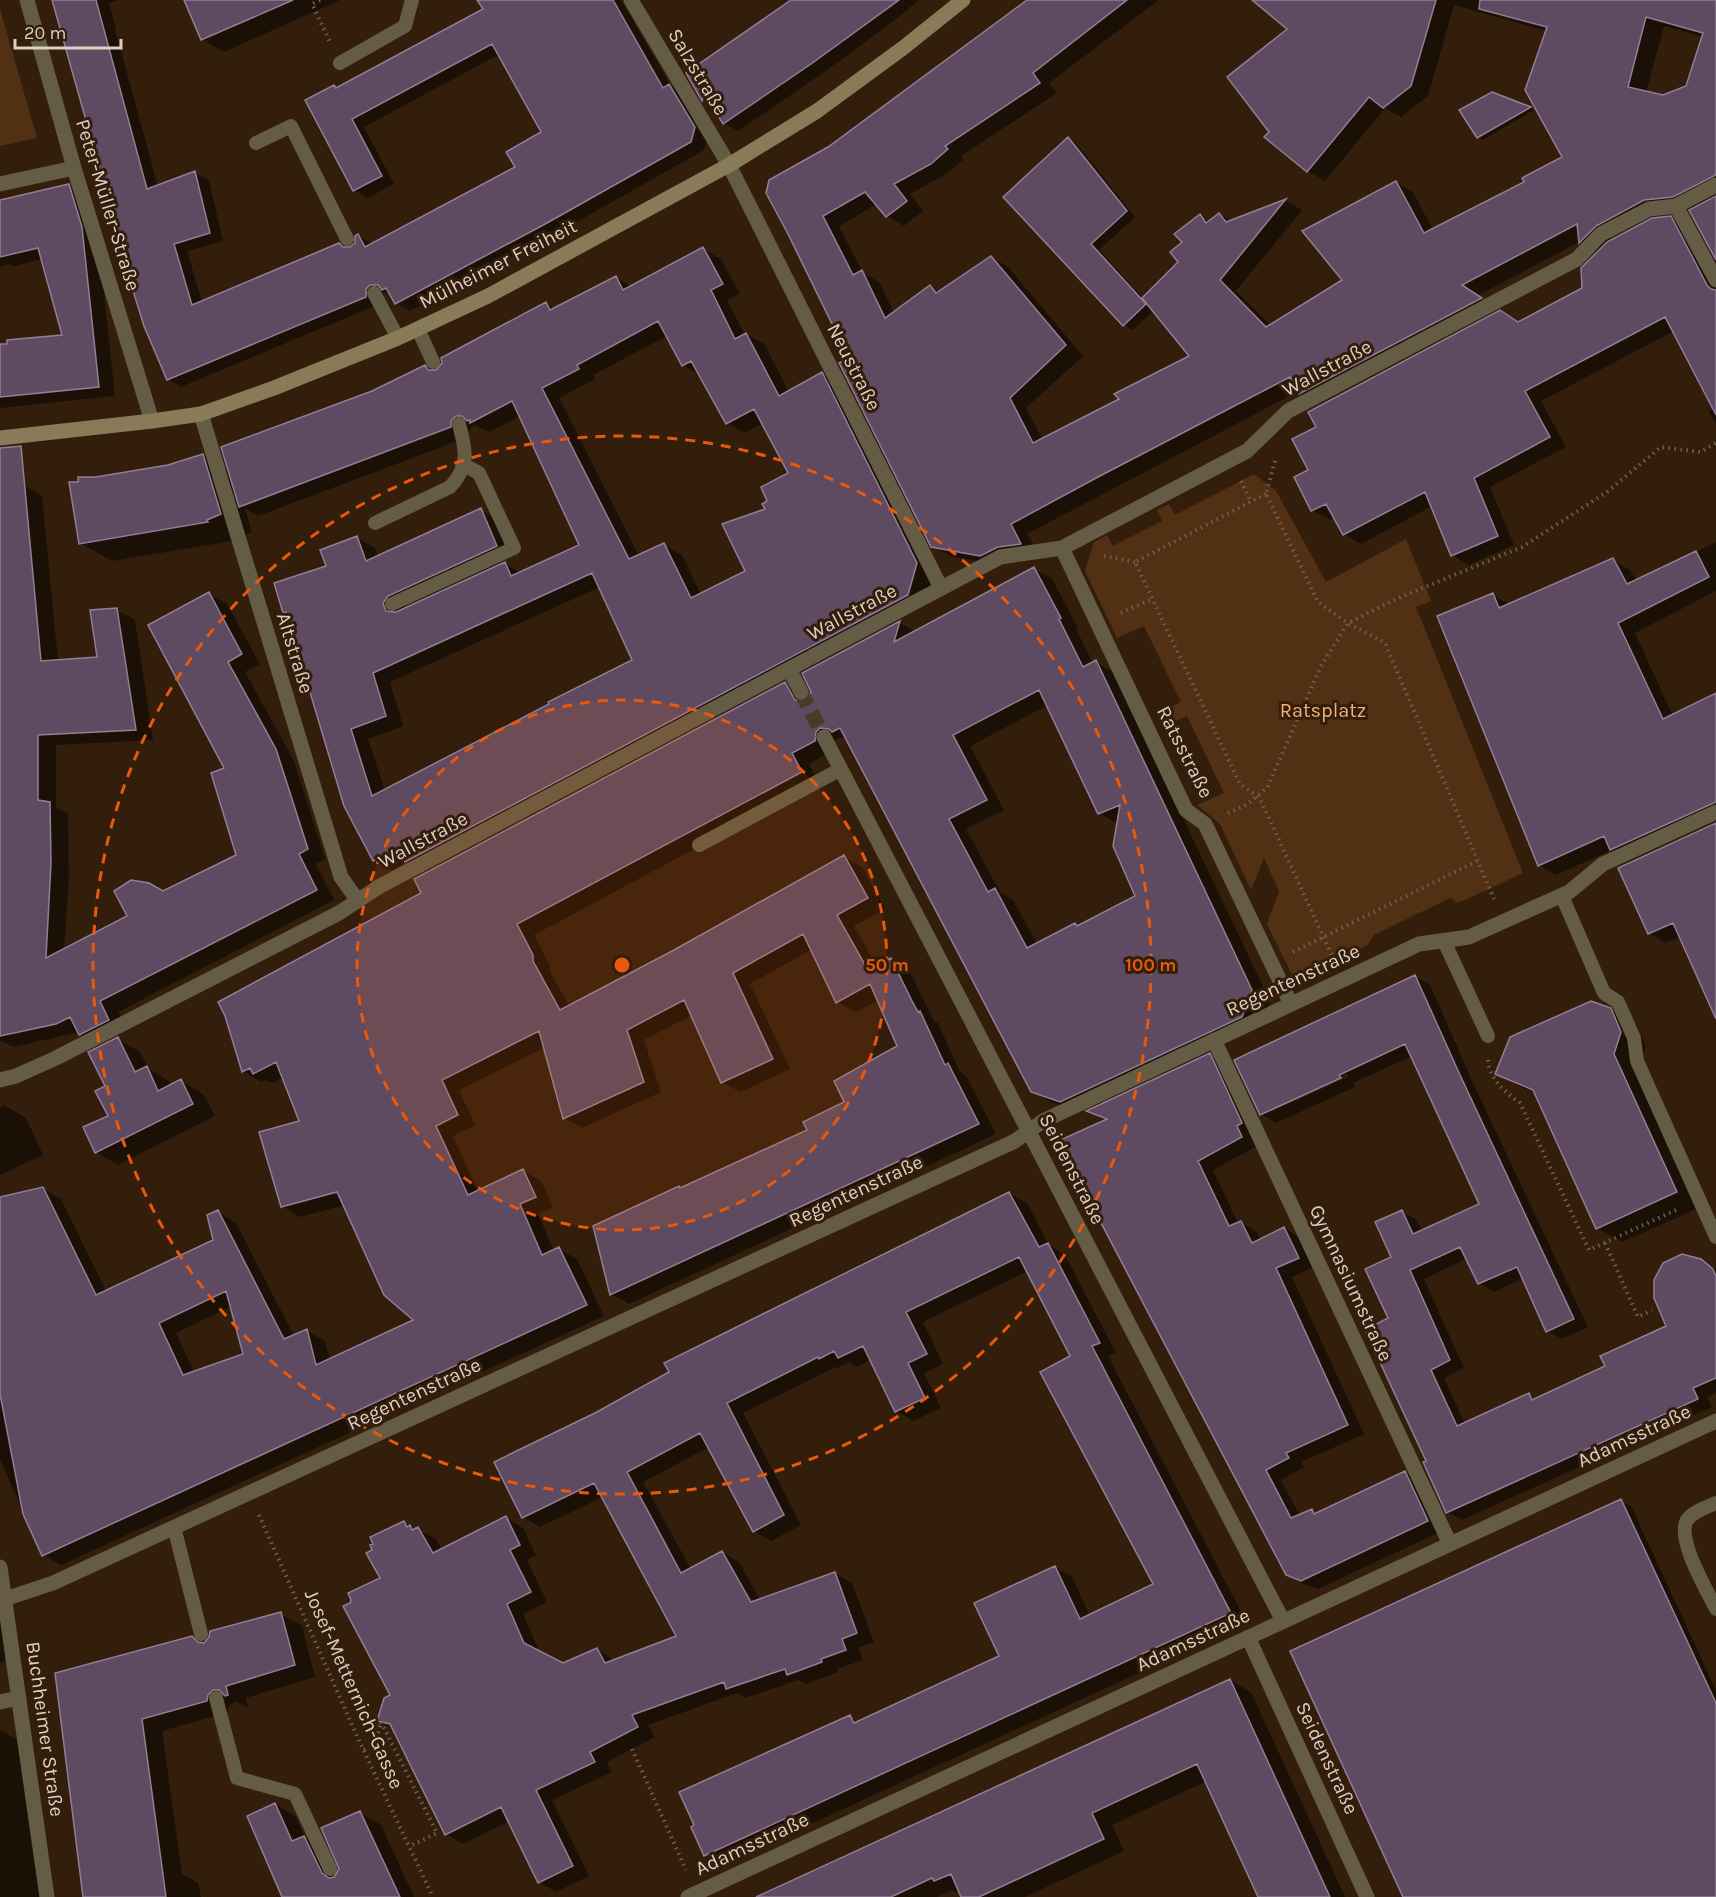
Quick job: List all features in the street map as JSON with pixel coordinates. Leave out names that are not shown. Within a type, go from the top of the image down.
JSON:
[{"type":"street","name":"Peter-Müller-Straße","points":[[27,0],[74,168],[152,422]]},
{"type":"street","name":"Salzstraße","points":[[631,0],[729,165]]},
{"type":"street","name":"Mülheimer Freiheit","points":[[0,438],[152,422],[201,414],[274,388],[418,329],[488,296],[729,165],[817,111],[903,48],[963,0]]},
{"type":"street","name":"Neustraße","points":[[729,165],[941,588]]},
{"type":"street","points":[[0,184],[74,168]]},
{"type":"street","name":"Wallstraße","points":[[0,1080],[16,1076],[67,1053],[339,913],[380,886],[1000,557],[1062,548],[1247,451],[1288,411],[1577,259],[1601,234],[1649,209],[1676,206],[1716,185]]},
{"type":"street","points":[[1676,206],[1716,280]]},
{"type":"street","name":"Altstraße","points":[[201,414],[341,877],[358,901]]},
{"type":"street","name":"Ratsstraße","points":[[1062,548],[1186,810],[1205,824],[1291,1004]]},
{"type":"street","points":[[789,669],[801,692]]},
{"type":"street","name":"Seidenstraße","points":[[824,736],[1283,1621]]},
{"type":"street","name":"Regentenstraße","points":[[5,1599],[53,1583],[1015,1141],[1043,1120],[1419,944],[1469,937],[1562,896],[1603,864],[1716,812]]},
{"type":"street","name":"Gymnasiumstraße","points":[[1214,1040],[1450,1544]]},
{"type":"street","name":"Adamsstraße","points":[[692,1895],[1716,1421]]},
{"type":"street","name":"Buchheimer Straße","points":[[0,1567],[47,1897]]},
{"type":"street","name":"Seidenstraße","points":[[1248,1637],[1367,1897]]},
{"type":"street","points":[[0,1702],[19,1698]]},
{"type":"lane","points":[[340,63],[405,26],[412,0]]},
{"type":"lane","points":[[256,143],[291,126],[347,239]]},
{"type":"lane","points":[[374,293],[398,338]]},
{"type":"lane","points":[[418,329],[433,362]]},
{"type":"lane","points":[[375,524],[450,487],[458,478],[464,465],[465,448],[459,424]]},
{"type":"lane","points":[[392,604],[514,548],[479,473],[464,465]]},
{"type":"lane","points":[[699,845],[841,769]]},
{"type":"lane","points":[[1562,896],[1604,993],[1618,1002],[1634,1038],[1637,1061],[1716,1237]]},
{"type":"lane","points":[[1444,940],[1488,1036]]},
{"type":"lane","points":[[1716,1503],[1696,1512],[1688,1520],[1684,1532],[1686,1546],[1713,1594],[1716,1609]]},
{"type":"lane","points":[[174,1527],[201,1634]]},
{"type":"lane","points":[[216,1698],[237,1778],[295,1794],[330,1869]]},
{"type":"path","points":[[320,0],[312,4],[340,63]]},
{"type":"path","points":[[1205,824],[1245,805],[1267,788],[1321,666],[1348,623],[1394,600],[1522,547],[1607,492],[1660,447],[1701,452],[1716,443]]},
{"type":"path","points":[[1343,980],[1262,803],[1257,796],[1240,784],[1135,562],[1266,494],[1318,602],[1348,623],[1385,643],[1503,922]]},
{"type":"path","points":[[1098,624],[1152,599]]},
{"type":"path","points":[[1271,963],[1478,861]]},
{"type":"path","points":[[1488,1036],[1488,1065],[1498,1086],[1520,1102],[1589,1250],[1699,1200]]},
{"type":"path","points":[[1605,1243],[1638,1317],[1652,1310]]},
{"type":"path","name":"Josef-Metternich-Gasse","points":[[249,1493],[364,1750],[434,1897]]},
{"type":"path","points":[[364,1750],[375,1744],[381,1722],[437,1833],[410,1846]]},
{"type":"path","points":[[632,1749],[692,1895]]},
{"type":"green space","points":[[0,9],[37,138],[0,146]]},
{"type":"green space","name":"Ratsplatz","points":[[1254,474],[1276,491],[1326,582],[1406,539],[1431,601],[1416,607],[1523,873],[1458,903],[1450,898],[1374,935],[1368,945],[1294,979],[1267,924],[1279,891],[1264,858],[1251,890],[1220,824],[1197,805],[1224,793],[1187,716],[1164,726],[1158,713],[1181,702],[1144,626],[1117,638],[1085,571],[1094,542],[1107,535],[1113,546],[1162,521],[1157,510],[1169,504],[1175,515]]},
{"type":"building","points":[[52,0],[96,0],[147,189],[195,171],[210,233],[174,244],[192,305],[339,243],[343,247],[350,247],[355,243],[355,236],[358,234],[365,247],[515,167],[506,152],[541,132],[492,44],[352,119],[382,176],[353,191],[305,100],[334,85],[336,88],[483,9],[477,0],[613,0],[663,88],[669,84],[695,127],[691,142],[547,223],[395,304],[386,288],[382,290],[378,285],[370,285],[366,289],[366,297],[167,380],[144,326],[98,178],[102,177]]},
{"type":"building","points":[[184,0],[293,0],[201,40]]},
{"type":"building","points":[[791,0],[899,0],[723,124],[704,93],[702,101],[686,73]]},
{"type":"building","points":[[1027,0],[1127,0],[1033,73],[1040,83],[945,146],[948,149],[931,164],[894,184],[907,201],[886,217],[865,192],[823,216],[853,275],[862,270],[885,318],[930,285],[936,293],[991,256],[1066,345],[1010,398],[1033,443],[1119,399],[1114,394],[1189,356],[1142,298],[1178,262],[1170,252],[1182,242],[1174,234],[1200,214],[1206,223],[1219,213],[1226,222],[1286,199],[1220,280],[1266,327],[1342,280],[1302,231],[1396,181],[1424,233],[1524,182],[1522,178],[1562,157],[1525,90],[1547,27],[1479,9],[1480,0],[1716,0],[1716,175],[1673,197],[1644,200],[1596,226],[1579,243],[1577,224],[1462,285],[1482,298],[1299,394],[1290,377],[1011,524],[1021,544],[998,547],[980,556],[931,547],[839,363],[846,360],[830,328],[833,326],[766,193],[769,180],[828,147]],"holes":[[[1646,17],[1703,33],[1686,86],[1663,95],[1628,87]]]},
{"type":"building","points":[[1252,0],[1436,0],[1411,86],[1383,108],[1369,97],[1307,172],[1264,137],[1269,132],[1227,77],[1287,29]]},
{"type":"building","points":[[1492,92],[1531,107],[1477,138],[1459,110]]},
{"type":"building","points":[[1068,137],[1127,211],[1091,244],[1146,304],[1123,326],[1003,197]]},
{"type":"building","points":[[69,184],[82,227],[99,387],[0,397],[0,344],[7,344],[7,340],[62,335],[38,248],[0,257],[0,200]]},
{"type":"building","points":[[1716,196],[1716,260],[1689,210]]},
{"type":"building","points":[[1671,216],[1707,285],[1716,290],[1716,415],[1665,317],[1525,391],[1550,437],[1474,478],[1498,536],[1451,556],[1425,492],[1343,535],[1326,504],[1311,511],[1294,477],[1308,470],[1292,439],[1316,427],[1308,412],[1500,310],[1518,322],[1582,288],[1581,268],[1607,242],[1652,218]]},
{"type":"building","points":[[703,247],[723,284],[711,290],[735,339],[746,333],[779,396],[822,372],[917,563],[908,595],[405,862],[397,848],[373,861],[344,806],[286,612],[283,613],[274,583],[326,566],[320,550],[357,536],[366,561],[481,508],[497,546],[388,596],[383,603],[386,611],[396,612],[505,562],[511,576],[579,545],[512,401],[470,423],[470,420],[467,421],[462,416],[456,416],[451,421],[451,427],[239,507],[221,447],[372,391],[425,365],[428,370],[436,370],[442,363],[441,358],[546,302],[550,310],[616,276],[623,290]],"holes":[[[658,321],[682,366],[691,361],[726,424],[754,409],[788,473],[761,487],[767,501],[762,504],[765,509],[722,524],[745,571],[691,598],[664,543],[629,559],[542,388],[579,369],[577,365]],[[592,573],[632,660],[372,796],[351,729],[386,716],[373,673]]]},
{"type":"building","points":[[21,446],[41,661],[97,657],[90,610],[117,608],[136,730],[38,735],[38,800],[50,802],[51,863],[46,958],[127,916],[114,891],[131,880],[149,883],[163,891],[236,855],[211,773],[224,768],[148,625],[209,592],[242,654],[228,662],[276,749],[308,849],[299,854],[317,890],[100,1001],[109,1020],[79,1035],[70,1017],[56,1024],[0,1036],[0,448]]},
{"type":"building","points":[[203,454],[221,514],[207,520],[208,522],[79,544],[69,482],[78,482],[78,477],[96,477],[168,465]]},
{"type":"building","points":[[1696,551],[1709,577],[1618,623],[1663,719],[1716,693],[1716,802],[1610,850],[1604,836],[1538,866],[1437,616],[1493,593],[1499,608],[1613,558],[1627,584]]},
{"type":"building","points":[[1034,567],[1061,618],[1059,619],[1083,667],[1096,660],[1252,990],[1242,1017],[1060,1102],[1031,1092],[840,728],[832,732],[829,729],[820,728],[816,732],[815,741],[792,753],[802,772],[517,924],[533,955],[533,961],[560,1010],[674,950],[844,855],[868,898],[837,915],[868,970],[891,958],[918,1012],[920,1011],[945,1065],[948,1063],[979,1124],[610,1295],[593,1226],[807,1130],[803,1122],[844,1102],[834,1081],[897,1046],[870,984],[836,1003],[803,934],[733,973],[773,1059],[721,1083],[684,1000],[627,1030],[644,1082],[563,1119],[539,1031],[442,1080],[458,1115],[436,1126],[468,1195],[523,1169],[536,1197],[520,1204],[542,1255],[559,1247],[587,1305],[42,1556],[23,1514],[0,1394],[0,1197],[43,1187],[96,1295],[213,1240],[207,1215],[218,1210],[284,1339],[307,1329],[316,1365],[413,1320],[384,1295],[337,1192],[281,1207],[259,1132],[299,1121],[276,1062],[253,1074],[250,1068],[242,1072],[225,1016],[218,1002],[421,893],[414,879],[785,682],[795,700],[805,701],[811,692],[802,673],[900,621],[894,642]],"holes":[[[1039,690],[1098,814],[1120,805],[1113,846],[1135,896],[1077,926],[1075,923],[1027,948],[995,888],[988,892],[949,819],[987,800],[953,735]],[[226,1291],[243,1354],[183,1375],[159,1323]]]},
{"type":"building","points":[[1716,823],[1716,1019],[1673,923],[1648,934],[1618,868]]},
{"type":"building","points":[[1415,975],[1574,1319],[1546,1332],[1517,1267],[1478,1284],[1460,1247],[1410,1270],[1450,1360],[1431,1370],[1457,1426],[1529,1393],[1532,1400],[1605,1366],[1600,1356],[1666,1326],[1654,1298],[1654,1280],[1663,1263],[1682,1254],[1701,1259],[1713,1269],[1716,1277],[1716,1378],[1693,1388],[1698,1399],[1446,1513],[1423,1462],[1426,1461],[1365,1330],[1388,1318],[1365,1269],[1391,1257],[1375,1222],[1402,1210],[1413,1234],[1479,1204],[1405,1044],[1339,1075],[1341,1078],[1260,1115],[1234,1060]]},
{"type":"building","points":[[1591,1001],[1611,1008],[1621,1032],[1614,1054],[1677,1192],[1596,1229],[1533,1090],[1495,1074],[1510,1037]]},
{"type":"building","points":[[118,1037],[135,1072],[147,1066],[158,1091],[181,1079],[193,1104],[95,1153],[83,1127],[108,1116],[95,1091],[105,1086],[88,1052]]},
{"type":"building","points":[[1210,1053],[1242,1123],[1237,1126],[1242,1137],[1198,1161],[1229,1226],[1241,1221],[1252,1243],[1284,1227],[1299,1258],[1276,1268],[1348,1425],[1286,1453],[1289,1458],[1266,1470],[1291,1518],[1312,1509],[1314,1514],[1405,1471],[1428,1521],[1301,1581],[1286,1575],[1058,1141],[1107,1119],[1086,1111]]},
{"type":"building","points":[[1009,1192],[1039,1247],[1048,1243],[1100,1343],[1092,1346],[1231,1613],[704,1856],[691,1827],[694,1825],[679,1792],[850,1715],[854,1723],[999,1656],[974,1603],[1055,1566],[1080,1619],[1153,1584],[1040,1372],[1070,1356],[1019,1257],[906,1312],[927,1354],[908,1363],[925,1398],[895,1412],[863,1346],[838,1358],[834,1351],[819,1359],[818,1357],[727,1403],[784,1515],[753,1532],[700,1433],[627,1472],[681,1573],[722,1551],[751,1602],[835,1572],[857,1633],[842,1639],[846,1650],[787,1675],[785,1669],[726,1689],[724,1682],[632,1715],[638,1727],[590,1752],[595,1762],[536,1790],[573,1866],[538,1883],[501,1807],[445,1835],[390,1724],[377,1721],[384,1698],[390,1695],[343,1606],[350,1603],[348,1593],[380,1578],[366,1553],[372,1550],[370,1545],[373,1544],[370,1537],[404,1521],[407,1527],[410,1525],[412,1530],[418,1527],[433,1553],[506,1516],[520,1545],[510,1550],[531,1592],[507,1604],[524,1643],[563,1663],[597,1648],[605,1663],[676,1636],[594,1483],[522,1518],[494,1462],[595,1413],[669,1372],[664,1363]]},
{"type":"building","points":[[1621,1499],[1716,1703],[1716,1897],[1403,1897],[1290,1651]]},
{"type":"building","points":[[281,1612],[295,1665],[226,1686],[228,1695],[225,1696],[219,1690],[213,1690],[208,1695],[207,1701],[142,1719],[166,1897],[83,1897],[55,1673],[192,1636],[198,1642],[204,1643],[210,1631]]},
{"type":"building","points":[[1230,1679],[1330,1897],[1258,1897],[1197,1764],[1092,1813],[1104,1839],[979,1897],[961,1897],[951,1874],[934,1881],[932,1878],[891,1897],[756,1897]]},
{"type":"building","points":[[275,1803],[292,1841],[304,1836],[322,1873],[329,1878],[334,1877],[339,1869],[321,1828],[360,1811],[400,1897],[282,1897],[247,1816]]},
{"type":"tunnel","points":[[801,692],[824,737]]}]
